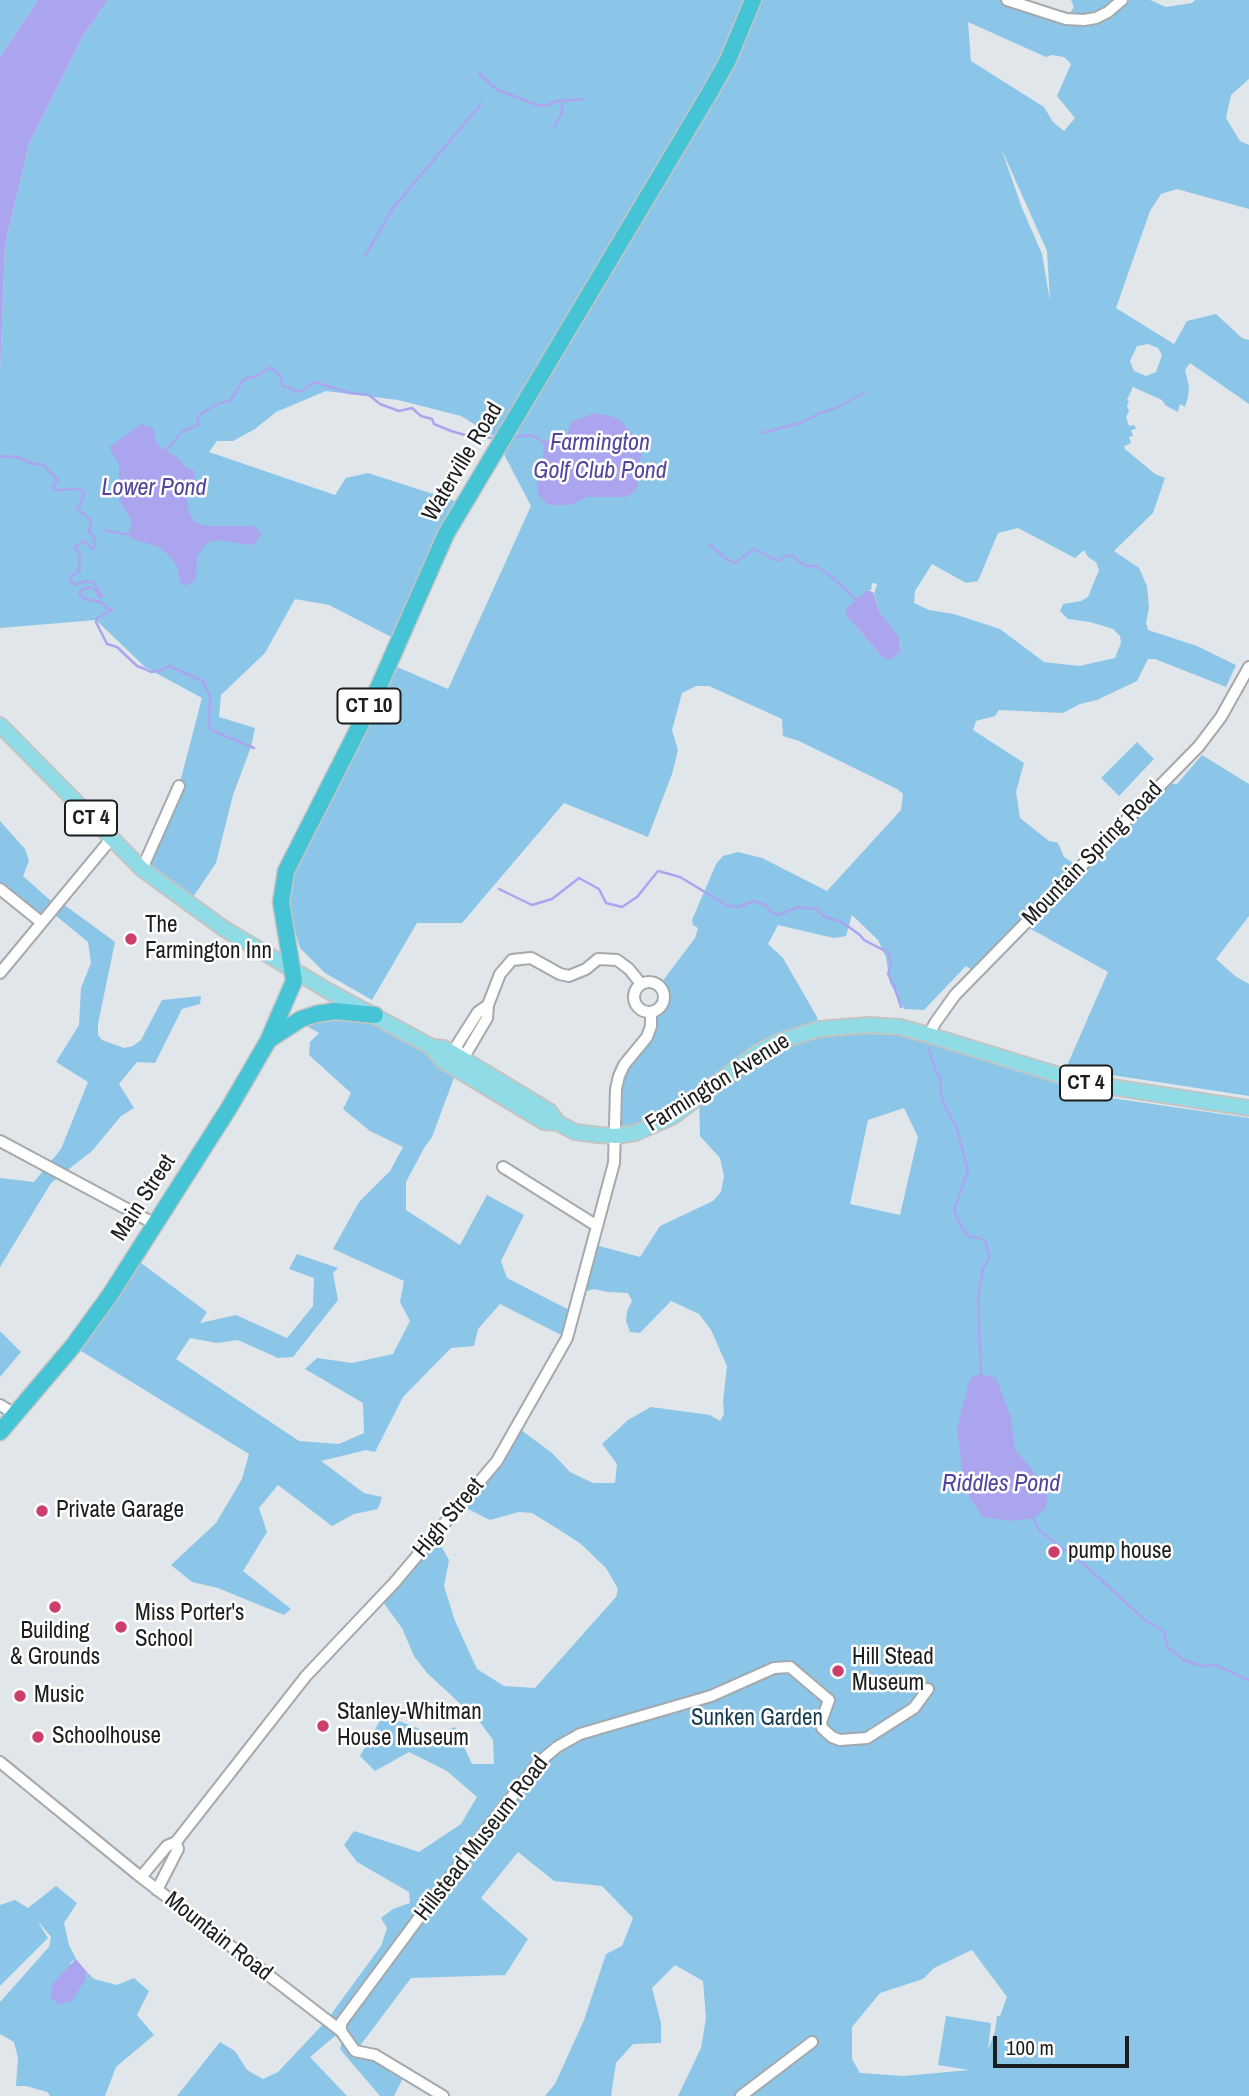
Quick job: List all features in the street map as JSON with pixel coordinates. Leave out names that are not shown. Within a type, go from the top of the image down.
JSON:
[{"type":"highway","name":"Waterville Road","points":[[294,970],[281,902],[286,872],[372,702],[446,534],[710,92],[728,60],[753,0]]},
{"type":"highway","name":"Main Street","points":[[0,1432],[73,1346],[229,1108],[268,1041],[292,989],[294,970]]},
{"type":"highway","points":[[268,1041],[301,1019],[316,1014],[335,1011],[375,1015]]},
{"type":"main road","name":"Farmington Avenue","points":[[0,725],[142,869],[223,928],[432,1047],[443,1061],[544,1122],[558,1123],[575,1132],[616,1136],[635,1133],[672,1117],[757,1054],[797,1034],[868,1025],[901,1027],[1085,1083],[1249,1108]]},
{"type":"main road","name":"Farmington Avenue","points":[[432,1047],[444,1048],[458,1056],[549,1111],[558,1123]]},
{"type":"street","points":[[1007,0],[1066,19],[1084,20],[1108,12],[1122,0]]},
{"type":"street","name":"Mountain Spring Road","points":[[929,1035],[955,995],[1199,746],[1221,717],[1249,667]]},
{"type":"street","points":[[142,869],[179,786]]},
{"type":"street","points":[[0,973],[111,839]]},
{"type":"street","points":[[0,888],[41,922]]},
{"type":"street","points":[[458,1056],[467,1052],[486,1018],[488,1005],[504,967],[518,958],[531,958],[569,976],[598,960],[617,960],[629,969],[641,985]]},
{"type":"street","points":[[655,983],[663,990],[663,1004],[651,1012],[641,1010],[634,1003],[634,992],[641,985],[655,983]]},
{"type":"street","name":"High Street","points":[[141,1877],[167,1846],[176,1842],[306,1676],[395,1583],[498,1461],[567,1338],[614,1163],[616,1089],[619,1076],[624,1065],[647,1037],[651,1026],[651,1012]]},
{"type":"street","points":[[0,1140],[155,1224]]},
{"type":"street","points":[[503,1167],[597,1226]]},
{"type":"street","points":[[0,1405],[15,1414]]},
{"type":"street","name":"Hillstead Museum Road","points":[[341,2031],[341,2023],[427,1907],[538,1763],[557,1747],[580,1734],[711,1696],[784,1666],[796,1671],[829,1700],[821,1722],[822,1728],[839,1740],[867,1738],[914,1707],[928,1689]]},
{"type":"street","name":"Mountain Road","points":[[0,1762],[157,1890],[341,2031],[355,2051],[375,2055],[443,2096]]},
{"type":"street","name":"High Street","points":[[157,1890],[178,1849],[176,1842]]},
{"type":"street","points":[[741,2096],[813,2042]]},
{"type":"green space","points":[[0,0],[38,0],[0,57]]},
{"type":"green space","name":"Sunken Garden","points":[[108,0],[1007,0],[1066,19],[1074,7],[1071,0],[1150,0],[1166,7],[1192,3],[1195,0],[1249,0],[1249,79],[1231,95],[1226,118],[1240,141],[1249,145],[1249,209],[1177,189],[1161,194],[1150,211],[1116,308],[1174,344],[1187,321],[1216,314],[1242,338],[1249,340],[1249,404],[1190,363],[1185,370],[1189,386],[1188,397],[1185,407],[1180,404],[1178,412],[1165,405],[1162,400],[1133,387],[1127,400],[1129,411],[1126,417],[1129,426],[1134,425],[1136,429],[1131,430],[1131,443],[1124,446],[1125,449],[1155,474],[1165,478],[1153,513],[1114,551],[1139,568],[1147,586],[1148,630],[1197,646],[1236,665],[1226,687],[1155,659],[1148,659],[1137,681],[1097,700],[1080,704],[1063,713],[999,710],[995,716],[976,721],[973,730],[1024,763],[1016,792],[1020,818],[1049,841],[1058,843],[1064,857],[1080,867],[1163,783],[1177,784],[1202,755],[1249,784],[1249,916],[1216,959],[1249,984],[1249,1096],[1066,1068],[1108,972],[1024,925],[976,973],[966,966],[924,1010],[904,1009],[890,983],[886,957],[878,940],[852,915],[846,936],[834,938],[778,925],[768,944],[783,958],[817,1017],[819,1029],[868,1025],[1110,1087],[1097,1096],[1249,1118],[1249,2096],[678,2096],[701,2048],[706,2018],[703,1981],[675,1965],[652,1988],[661,2023],[661,2043],[633,2044],[616,2063],[611,2096],[545,2096],[555,2084],[584,2020],[606,1954],[622,1946],[633,1918],[602,1886],[554,1881],[518,1852],[481,1898],[528,1939],[505,1975],[411,1978],[356,2051],[405,2074],[394,2096],[380,2096],[340,2049],[342,2042],[353,2050],[341,2031],[310,2057],[347,2096],[177,2096],[220,2042],[235,2051],[247,2070],[263,2079],[278,2072],[327,2020],[381,1946],[387,1928],[381,1918],[393,1909],[410,1903],[409,1892],[357,1862],[344,1845],[354,1831],[419,1852],[461,1824],[477,1797],[447,1771],[409,1752],[375,1771],[360,1756],[383,1715],[435,1735],[455,1727],[472,1764],[494,1764],[493,1740],[479,1721],[427,1673],[414,1656],[402,1628],[380,1598],[435,1535],[449,1560],[444,1586],[455,1621],[477,1669],[504,1686],[535,1688],[616,1597],[618,1589],[606,1568],[581,1544],[532,1513],[519,1512],[490,1520],[460,1505],[517,1427],[552,1453],[570,1472],[593,1483],[615,1483],[617,1464],[602,1444],[628,1420],[651,1407],[710,1415],[720,1421],[724,1414],[727,1366],[711,1330],[699,1314],[671,1301],[640,1333],[630,1332],[626,1321],[632,1301],[628,1293],[594,1289],[580,1293],[592,1244],[640,1257],[660,1226],[713,1201],[721,1192],[724,1176],[720,1158],[700,1136],[699,1098],[616,1136],[616,1089],[656,1011],[663,1004],[664,994],[659,986],[695,938],[698,928],[693,925],[692,920],[716,864],[723,856],[738,852],[762,858],[827,891],[901,810],[903,794],[799,741],[783,736],[782,719],[709,686],[696,686],[682,693],[672,730],[678,750],[672,774],[648,837],[564,803],[462,923],[417,923],[372,1000],[325,973],[300,948],[291,916],[289,887],[297,861],[395,666],[448,689],[531,506],[495,437],[461,416],[398,400],[326,391],[276,412],[255,429],[233,441],[217,441],[209,452],[335,495],[346,478],[368,473],[464,504],[399,641],[329,605],[295,599],[265,653],[221,695],[219,717],[255,728],[251,747],[233,795],[216,863],[189,903],[142,869],[179,786],[202,698],[145,667],[96,620],[0,628],[0,374],[5,245],[29,144],[83,36]],"holes":[[[968,22],[1046,57],[1064,57],[1071,64],[1057,96],[1075,118],[1064,131],[1053,122],[1044,107],[971,61]],[[1001,148],[1047,251],[1050,301],[1042,254],[1022,208]],[[1148,344],[1158,348],[1162,355],[1156,372],[1146,376],[1134,371],[1130,361],[1137,346]],[[1018,528],[1075,558],[1084,550],[1088,557],[1096,562],[1099,570],[1088,597],[1063,604],[1060,611],[1068,619],[1113,629],[1120,636],[1121,643],[1115,658],[1079,666],[1044,662],[1000,629],[954,614],[929,610],[914,603],[915,591],[932,564],[966,583],[978,581],[998,533]],[[872,583],[877,584],[874,594],[880,613],[900,642],[901,651],[892,659],[881,656],[857,628],[867,590],[871,590]],[[904,1108],[918,1137],[900,1215],[850,1204],[868,1120]],[[972,1950],[1007,1997],[1000,2016],[997,2016],[988,2050],[991,2023],[946,2016],[938,2065],[969,2070],[904,2076],[860,2073],[852,2059],[852,2027],[880,1993],[923,1979],[934,1968]]]},
{"type":"green space","points":[[1137,742],[1154,759],[1119,796],[1101,778]]},
{"type":"green space","points":[[0,821],[25,849],[29,861],[23,876],[51,901],[36,918],[0,889]]},
{"type":"green space","points":[[59,901],[115,942],[98,1024],[98,1035],[102,1040],[124,1048],[133,1046],[141,1040],[162,1000],[201,996],[200,1004],[182,1009],[155,1063],[137,1062],[119,1084],[134,1108],[121,1116],[92,1151],[51,1183],[0,1267],[0,1178],[34,1182],[61,1149],[88,1082],[56,1062],[79,1025],[81,988],[91,963],[88,942],[50,911]]},
{"type":"green space","points":[[346,1012],[432,1047],[455,1075],[432,1137],[406,1182],[406,1210],[460,1245],[487,1195],[524,1215],[501,1261],[507,1278],[575,1313],[567,1338],[500,1304],[478,1329],[474,1346],[451,1348],[403,1397],[375,1452],[366,1450],[321,1461],[364,1493],[382,1497],[378,1509],[354,1514],[332,1526],[278,1485],[259,1508],[267,1532],[243,1571],[291,1609],[284,1615],[218,1588],[192,1582],[171,1565],[216,1523],[242,1479],[249,1454],[73,1346],[133,1257],[207,1312],[200,1323],[236,1315],[287,1338],[313,1306],[314,1278],[289,1269],[297,1254],[338,1268],[333,1273],[338,1300],[293,1357],[278,1358],[238,1340],[217,1343],[190,1338],[176,1359],[299,1441],[339,1444],[364,1433],[363,1403],[305,1369],[317,1358],[352,1363],[393,1354],[410,1321],[400,1302],[404,1281],[333,1249],[359,1202],[390,1171],[403,1147],[370,1131],[343,1109],[351,1093],[309,1055],[310,1042],[319,1033],[303,1024]]},
{"type":"green space","points":[[0,1331],[21,1352],[0,1377]]},
{"type":"green space","points":[[56,1886],[77,1903],[64,1923],[69,1945],[76,1959],[70,1963],[86,1979],[87,1972],[94,1979],[117,1985],[134,1978],[149,1991],[137,2015],[154,2035],[116,2067],[105,2096],[50,2096],[47,2092],[16,2086],[18,2058],[14,2042],[0,2034],[0,2002],[49,1947],[51,1937],[37,1920],[48,1938],[0,1986],[0,1905],[15,1900],[28,1908]]},
{"type":"water","points":[[38,0],[108,0],[83,36],[29,144],[5,245],[0,374],[0,57]]},
{"type":"water","name":"Farmington Golf Club Pond","points":[[594,413],[620,420],[640,442],[642,448],[637,488],[625,497],[587,497],[570,505],[548,505],[538,494],[537,485],[539,477],[547,472],[543,457],[544,441],[566,437],[571,422]]},
{"type":"water","name":"Lower Pond","points":[[141,424],[154,428],[155,440],[160,447],[181,460],[183,466],[194,470],[195,483],[187,499],[194,522],[207,526],[254,526],[262,533],[255,544],[250,545],[217,540],[207,543],[197,556],[196,580],[185,586],[180,582],[177,567],[170,556],[156,546],[130,538],[131,520],[119,500],[119,465],[109,447]]},
{"type":"water","points":[[867,590],[873,592],[880,613],[899,637],[901,651],[892,659],[881,656],[846,615],[846,609]]},
{"type":"water","name":"Riddles Pond","points":[[981,1374],[996,1378],[1011,1417],[1015,1449],[1038,1477],[1048,1497],[1045,1509],[1034,1518],[1011,1521],[982,1517],[964,1488],[957,1428],[969,1382],[973,1376]]},
{"type":"water","points":[[76,1959],[87,1972],[86,1979],[71,2002],[59,2004],[50,1997],[53,1983]]},
{"type":"waterway","points":[[479,73],[496,89],[537,105],[583,99]]},
{"type":"waterway","points":[[555,126],[561,115],[563,100]]},
{"type":"waterway","points":[[365,256],[393,208],[481,104]]},
{"type":"waterway","points":[[166,450],[183,431],[198,425],[198,417],[202,413],[220,403],[230,401],[244,379],[257,376],[270,367],[280,376],[283,386],[295,392],[314,382],[350,393],[369,395],[380,404],[399,411],[412,408],[421,416],[432,419],[434,424],[451,431],[472,437],[495,438]]},
{"type":"waterway","points":[[762,433],[800,423],[864,393]]},
{"type":"waterway","points":[[512,437],[532,435],[545,443]]},
{"type":"waterway","points":[[0,456],[17,457],[33,464],[42,464],[58,480],[53,486],[55,490],[79,489],[84,493],[77,508],[91,521],[89,532],[94,537],[95,548],[84,541],[75,546],[80,555],[79,572],[71,576],[70,580],[75,585],[85,581],[94,583],[102,596],[99,597],[96,590],[90,587],[81,590],[79,594],[83,598],[103,603],[112,610],[97,618],[96,622],[107,644],[117,647],[137,666],[151,672],[169,666],[203,681],[210,697],[211,730],[254,748]]},
{"type":"waterway","points":[[105,530],[133,533]]},
{"type":"waterway","points":[[709,544],[735,563],[754,549],[778,561],[788,555],[793,556],[805,566],[816,566],[827,573],[856,599]]},
{"type":"waterway","points":[[499,889],[532,905],[552,899],[579,878],[599,889],[606,903],[622,907],[637,897],[658,871],[680,877],[728,906],[740,907],[753,901],[766,905],[771,912],[779,915],[797,907],[818,909],[823,916],[842,922],[864,940],[889,953],[891,963],[888,974],[901,1007]]},
{"type":"waterway","points":[[929,1049],[941,1079],[940,1090],[944,1104],[957,1129],[968,1171],[954,1210],[963,1230],[970,1237],[986,1242],[989,1257],[983,1269],[978,1297],[981,1376]]},
{"type":"waterway","points":[[1032,1516],[1040,1531],[1086,1566],[1146,1621],[1164,1631],[1167,1647],[1184,1660],[1201,1666],[1215,1665],[1249,1680]]},
{"type":"place","name":"The Farmington Inn","points":[[131,939]]},
{"type":"place","name":"Private Garage","points":[[42,1511]]},
{"type":"place","name":"pump house","points":[[1054,1552]]},
{"type":"place","name":"Building & Grounds","points":[[55,1607]]},
{"type":"place","name":"Miss Porter's School","points":[[121,1627]]},
{"type":"place","name":"Hill Stead Museum","points":[[838,1671]]},
{"type":"place","name":"Music","points":[[20,1696]]},
{"type":"place","name":"Stanley-Whitman House Museum","points":[[323,1726]]},
{"type":"place","name":"Schoolhouse","points":[[38,1737]]}]
